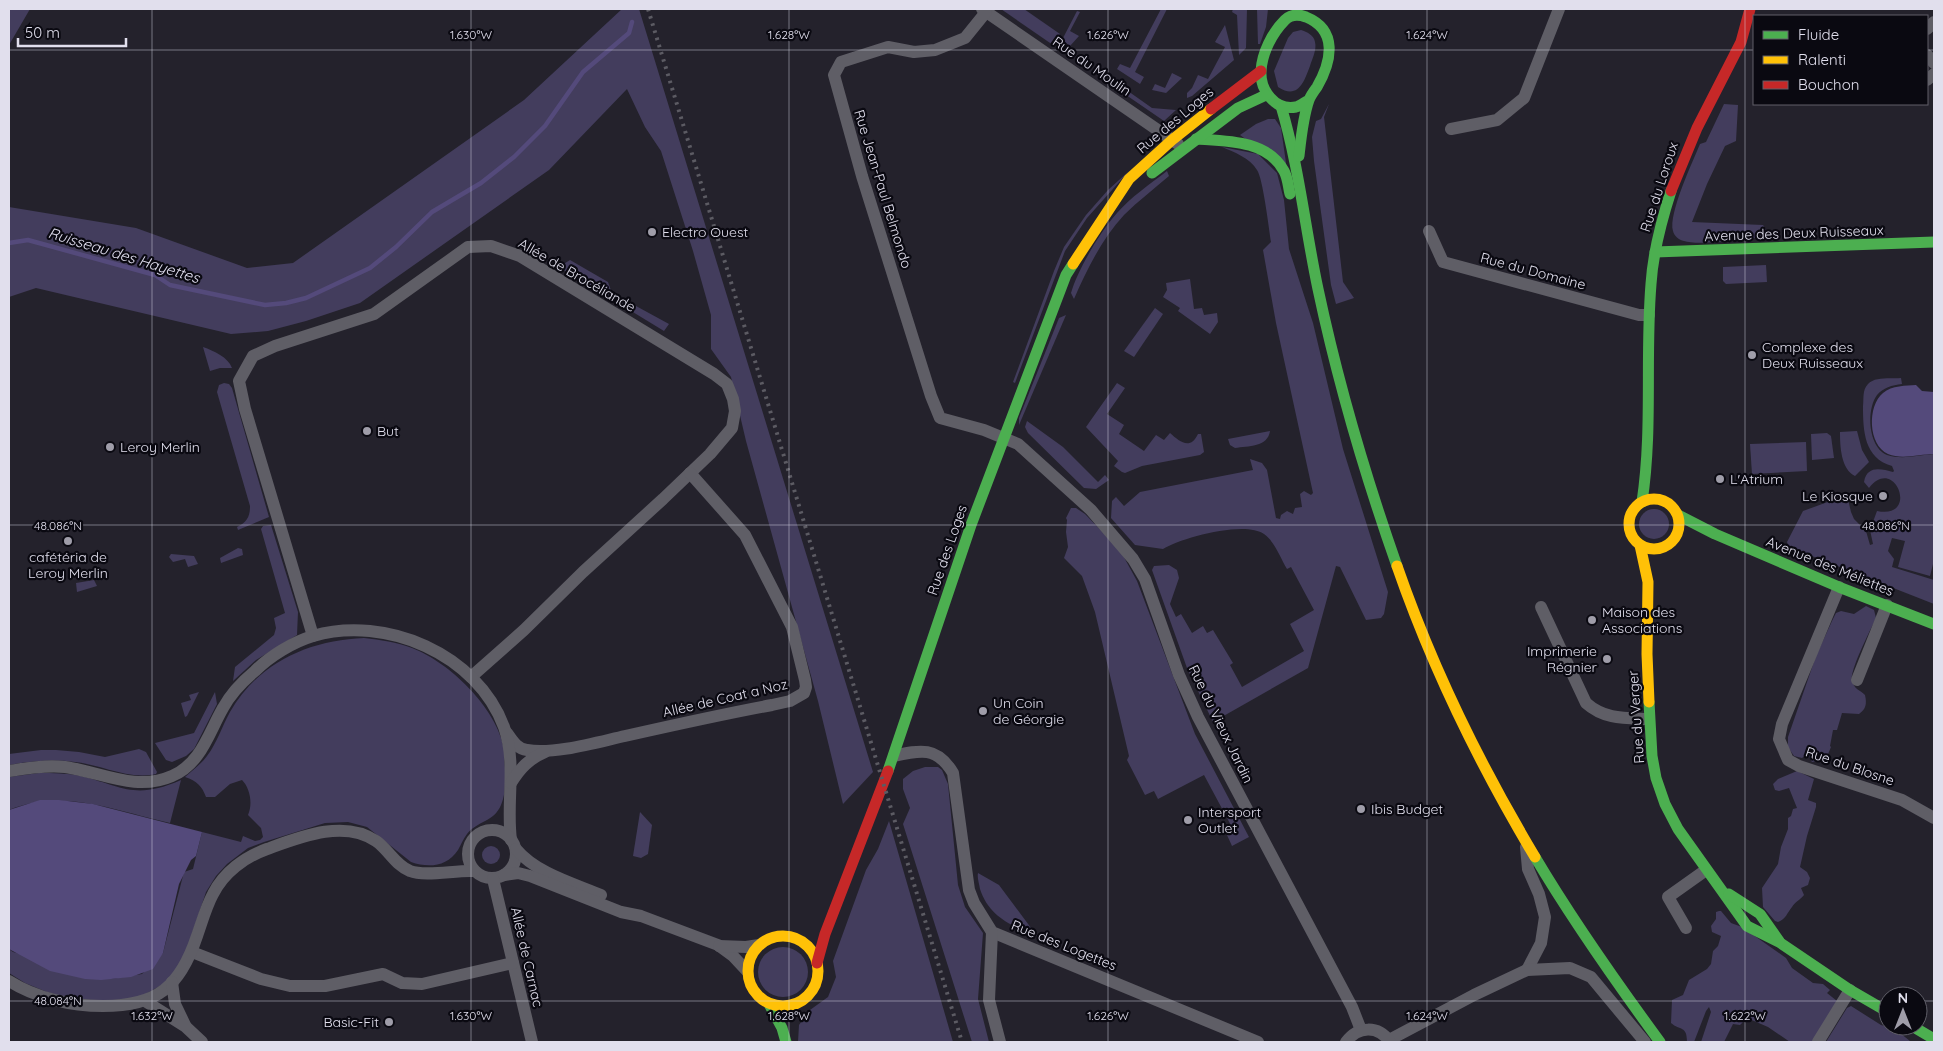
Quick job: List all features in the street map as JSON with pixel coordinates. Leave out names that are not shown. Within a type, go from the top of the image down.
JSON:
[{"type":"street","points":[[1451,129],[1497,120],[1524,98],[1559,9]]},
{"type":"street","name":"Rue du Loroux","points":[[1642,502],[1649,446],[1649,314],[1654,252],[1675,179],[1689,144],[1741,40],[1750,9]]},
{"type":"street","name":"Rue du Moulin","points":[[984,10],[1184,148]]},
{"type":"street","name":"Rue Jean-Paul Belmondo","points":[[984,10],[965,38],[935,50],[914,52],[888,47],[841,62],[834,75],[862,176],[931,396],[940,418],[1004,438]]},
{"type":"street","points":[[1276,28],[1287,18],[1301,12],[1315,19],[1325,28],[1330,40],[1326,64],[1309,100],[1300,139],[1298,175]]},
{"type":"street","points":[[1276,14],[1276,28],[1261,71],[1261,79],[1266,95],[1281,106],[1297,107],[1309,100]]},
{"type":"street","name":"Rue des Loges","points":[[817,963],[830,923],[894,756],[963,548],[1066,275],[1130,179],[1172,140],[1261,71]]},
{"type":"street","name":"Rue des Loges","points":[[1117,199],[1238,108],[1266,95]]},
{"type":"street","points":[[1281,106],[1289,132],[1309,244],[1349,416],[1384,536],[1423,637],[1483,766],[1525,845],[1597,958],[1660,1042]]},
{"type":"street","points":[[1196,139],[1252,144],[1275,159],[1285,172],[1292,205],[1309,244]]},
{"type":"street","name":"Rue du Domaine","points":[[1429,230],[1443,262],[1639,314],[1649,314]]},
{"type":"street","name":"Avenue des Deux Ruisseaux","points":[[1654,252],[1715,252],[1934,242]]},
{"type":"street","name":"Allée de Brocéliande","points":[[313,636],[245,409],[239,381],[253,356],[275,346],[374,314],[468,247],[491,246],[520,256],[714,374],[727,384],[734,399],[735,411],[732,428],[710,454],[576,578],[524,630],[471,677]]},
{"type":"street","name":"Rue du Vieux Jardin","points":[[1004,438],[1018,444],[1091,510],[1133,559],[1145,579],[1179,675],[1198,717],[1352,1007],[1361,1030]]},
{"type":"street","name":"Rue du Loroux","points":[[1649,446],[1657,474]]},
{"type":"street","name":"Allée de Coat a Noz","points":[[504,729],[514,743],[526,750],[549,750],[583,746],[790,700],[804,693],[806,687],[805,680],[792,627],[749,543],[738,525],[690,473]]},
{"type":"street","points":[[1663,496],[1678,516],[1679,524],[1673,540],[1662,547],[1650,548],[1640,545],[1632,536],[1629,520],[1631,513],[1642,502],[1663,496]]},
{"type":"street","name":"Avenue des Méliettes","points":[[1678,516],[1700,525],[1715,534],[1839,587],[1934,624]]},
{"type":"street","name":"Avenue des Méliettes","points":[[1676,534],[1715,534]]},
{"type":"street","name":"Rue du Verger","points":[[1640,545],[1648,582],[1647,654],[1652,756],[1664,804],[1678,829],[1747,926],[1779,942],[1850,990],[1878,1006]]},
{"type":"street","name":"Rue du Verger","points":[[1648,582],[1662,547]]},
{"type":"street","name":"Rue du Blosne","points":[[1839,587],[1782,724],[1779,739],[1788,760],[1799,766],[1902,800],[1934,818]]},
{"type":"street","points":[[1857,680],[1887,605]]},
{"type":"street","points":[[1541,607],[1586,703],[1593,709],[1612,718],[1649,719]]},
{"type":"street","points":[[9,771],[45,766],[66,767],[109,778],[138,782],[147,782],[172,776],[192,762],[202,750],[224,706],[239,686],[273,656],[313,636],[363,631],[408,639],[445,656],[471,677],[498,714],[504,729],[511,763],[510,827],[516,855],[513,867],[499,877]]},
{"type":"street","name":"Allée de Coat a Noz","points":[[512,783],[529,760],[549,750]]},
{"type":"street","name":"Rue des Logettes","points":[[894,756],[919,750],[936,754],[946,762],[953,773],[969,890],[974,903],[992,932],[1258,1042]]},
{"type":"street","points":[[641,916],[630,907],[553,875],[524,859],[507,835],[495,830],[482,832],[471,840],[467,853],[468,860],[474,871],[483,877],[499,877],[518,873],[530,876],[622,912],[641,916],[718,946],[733,956],[747,971]]},
{"type":"street","points":[[9,981],[40,996],[93,1006],[119,1006],[145,1001],[160,994],[178,978],[192,952],[213,893],[225,876],[244,860],[265,849],[308,836],[332,831],[355,831],[377,841],[398,863],[410,871],[418,873],[455,870],[474,871]]},
{"type":"street","points":[[1525,845],[1528,869],[1539,894],[1545,917],[1541,943],[1527,970]]},
{"type":"street","points":[[1686,928],[1668,897],[1706,870]]},
{"type":"street","name":"Allée de Carnac","points":[[499,877],[513,963],[532,1042]]},
{"type":"street","name":"Rue du Verger","points":[[1722,890],[1760,914],[1779,942]]},
{"type":"street","points":[[798,940],[830,923]]},
{"type":"street","points":[[992,932],[989,1000],[1000,1042]]},
{"type":"street","points":[[718,946],[746,947],[759,945],[777,936],[791,937],[810,949],[817,963],[818,978],[812,991],[793,1014],[786,1042],[782,1028],[768,1004],[755,994],[748,979],[747,971],[750,957],[759,945]]},
{"type":"street","points":[[192,952],[244,973],[290,986],[325,986],[383,974],[402,983],[422,984],[513,963]]},
{"type":"street","points":[[1346,1042],[1350,1036],[1361,1030],[1380,1032],[1390,1041],[1474,995],[1527,970],[1570,968],[1591,977],[1645,1042]]},
{"type":"street","points":[[172,982],[175,1004],[186,1027]]},
{"type":"street","points":[[1818,1042],[1850,990]]},
{"type":"street","points":[[145,1001],[186,1027],[202,1042]]},
{"type":"street","points":[[768,1004],[782,1007],[793,1014]]},
{"type":"shaded area","points":[[9,9],[30,9],[9,45]]},
{"type":"shaded area","points":[[622,9],[639,9],[873,772],[843,804],[818,701],[746,441],[731,377],[711,349],[711,315],[693,251],[661,151],[645,127],[627,89],[549,170],[360,303],[268,331],[231,334],[36,288],[9,297],[9,207],[136,228],[247,268],[293,263],[524,100]]},
{"type":"shaded area","points":[[1001,9],[1024,9],[1060,34],[1053,45]]},
{"type":"shaded area","points":[[1161,9],[1167,9],[1135,72],[1144,77],[1140,84],[1117,69],[1120,64],[1130,68]]},
{"type":"shaded area","points":[[1233,9],[1247,9],[1246,48],[1239,55],[1237,15],[1232,12]]},
{"type":"shaded area","points":[[1257,9],[1268,9],[1266,27],[1260,44],[1258,44]]},
{"type":"shaded area","points":[[1077,11],[1080,12],[1070,31],[1079,36],[1070,46],[1062,40]]},
{"type":"shaded area","points":[[1225,25],[1234,60],[1192,96],[1187,98],[1187,93],[1192,88],[1198,75],[1208,79],[1225,47],[1215,42]]},
{"type":"shaded area","points":[[1301,30],[1313,37],[1315,45],[1314,54],[1303,83],[1295,90],[1285,90],[1278,87],[1274,71],[1288,38],[1293,32]]},
{"type":"shaded area","points":[[1172,73],[1182,78],[1166,93],[1152,90],[1155,84],[1165,88]]},
{"type":"shaded area","points":[[1118,84],[1152,108],[1176,110],[1164,121],[1113,86]]},
{"type":"shaded area","points":[[1329,104],[1324,117],[1343,282],[1354,298],[1336,304],[1331,285],[1312,137],[1316,121],[1321,119]]},
{"type":"shaded area","points":[[1724,104],[1738,105],[1736,141],[1725,146],[1692,222],[1763,225],[1767,231],[1764,237],[1700,243],[1682,240],[1673,231],[1672,223],[1678,200],[1700,144],[1706,142]]},
{"type":"shaded area","points":[[1268,119],[1275,119],[1281,128],[1287,170],[1240,135],[1256,124]]},
{"type":"shaded area","points":[[1222,147],[1258,154],[1277,173],[1284,200],[1289,249],[1313,323],[1343,449],[1388,592],[1384,614],[1381,618],[1366,620],[1340,567],[1336,566],[1308,668],[1213,722],[1187,668],[1152,570],[1154,566],[1169,565],[1177,570],[1179,578],[1170,604],[1176,617],[1181,614],[1192,633],[1203,626],[1207,633],[1213,630],[1233,663],[1230,665],[1242,687],[1304,651],[1290,624],[1314,610],[1291,567],[1287,569],[1274,545],[1264,534],[1255,530],[1243,529],[1213,532],[1183,540],[1163,549],[1135,545],[1111,518],[1112,501],[1116,497],[1124,506],[1140,492],[1253,470],[1250,459],[1262,463],[1267,470],[1276,518],[1280,519],[1281,515],[1287,511],[1293,514],[1295,508],[1302,507],[1300,494],[1304,491],[1311,495],[1313,493],[1276,323],[1263,250],[1271,242],[1266,205],[1259,175],[1250,162]]},
{"type":"shaded area","points":[[1129,171],[1087,218],[1065,251],[1015,383],[1013,382],[1064,247],[1086,215],[1108,190]]},
{"type":"shaded area","points":[[1167,171],[1169,176],[1129,210],[1116,224],[1102,244],[1074,299],[1071,293],[1074,283],[1090,251],[1104,230],[1128,202]]},
{"type":"shaded area","points":[[570,260],[608,282],[616,299],[625,300],[669,324],[664,331],[559,267]]},
{"type":"shaded area","points":[[1766,265],[1767,282],[1726,284],[1723,281],[1723,267]]},
{"type":"shaded area","points":[[1190,279],[1194,309],[1202,308],[1204,315],[1217,313],[1218,322],[1210,334],[1178,311],[1180,308],[1163,297],[1167,290],[1166,283]]},
{"type":"shaded area","points":[[1155,308],[1163,314],[1134,357],[1124,351]]},
{"type":"shaded area","points":[[1066,315],[1019,425],[1019,418],[1059,318]]},
{"type":"shaded area","points":[[203,347],[224,358],[232,368],[220,368],[210,371]]},
{"type":"shaded area","points":[[1884,378],[1901,378],[1902,384],[1888,387],[1877,395],[1871,410],[1871,428],[1876,444],[1887,455],[1905,457],[1934,454],[1934,560],[1930,576],[1898,567],[1905,541],[1892,538],[1888,551],[1894,559],[1892,567],[1934,580],[1934,604],[1794,549],[1787,542],[1803,511],[1847,495],[1854,519],[1866,531],[1870,545],[1873,544],[1870,530],[1877,511],[1890,511],[1898,506],[1900,499],[1899,490],[1894,483],[1887,479],[1879,480],[1869,488],[1864,482],[1868,473],[1875,469],[1894,471],[1892,466],[1876,457],[1867,442],[1864,425],[1864,392],[1866,386],[1871,381]]},
{"type":"shaded area","points":[[1117,383],[1125,388],[1107,414],[1124,425],[1119,434],[1144,451],[1156,435],[1164,440],[1170,433],[1184,443],[1188,443],[1192,442],[1198,434],[1201,434],[1204,452],[1200,455],[1142,466],[1125,473],[1114,466],[1118,461],[1086,427]]},
{"type":"shaded area","points":[[229,384],[232,388],[269,517],[238,530],[237,527],[247,519],[250,506],[217,392],[219,385]]},
{"type":"shaded area","points":[[1916,385],[1922,391],[1934,392],[1934,454],[1905,457],[1893,456],[1881,449],[1873,434],[1872,416],[1874,407],[1878,399],[1887,390],[1899,386]]},
{"type":"shaded area","points":[[1027,421],[1063,447],[1098,482],[1105,475],[1109,480],[1096,489],[1084,488],[1028,433],[1025,427]]},
{"type":"shaded area","points":[[1270,431],[1266,440],[1257,445],[1235,448],[1230,445],[1228,439]]},
{"type":"shaded area","points":[[1857,431],[1862,450],[1869,462],[1855,476],[1850,473],[1844,463],[1840,432]]},
{"type":"shaded area","points":[[1827,433],[1831,436],[1834,458],[1812,460],[1811,434]]},
{"type":"shaded area","points":[[1806,442],[1807,471],[1752,474],[1750,444]]},
{"type":"shaded area","points":[[1071,508],[1076,508],[1085,514],[1120,550],[1137,581],[1195,734],[1249,837],[1232,846],[1227,835],[1234,831],[1204,775],[1158,799],[1154,791],[1145,795],[1127,760],[1129,756],[1095,612],[1082,576],[1064,558],[1068,547],[1066,518]]},
{"type":"shaded area","points":[[1654,509],[1665,513],[1669,524],[1665,535],[1654,539],[1643,535],[1639,524],[1643,513]]},
{"type":"shaded area","points":[[271,525],[298,612],[297,635],[256,660],[233,681],[235,667],[274,635],[276,628],[274,618],[285,613],[261,529],[263,526]]},
{"type":"shaded area","points":[[238,548],[242,549],[243,555],[221,563],[220,558]]},
{"type":"shaded area","points":[[171,554],[194,556],[198,564],[188,567],[185,559],[173,562],[169,557]]},
{"type":"shaded area","points":[[94,580],[97,586],[77,592],[76,583]]},
{"type":"shaded area","points":[[1866,606],[1874,610],[1876,618],[1865,640],[1852,676],[1854,686],[1865,695],[1865,708],[1859,714],[1842,713],[1837,730],[1833,730],[1831,747],[1826,759],[1812,762],[1807,754],[1802,758],[1794,756],[1788,747],[1788,737],[1816,656],[1832,621],[1836,613],[1841,611],[1854,614]]},
{"type":"shaded area","points":[[364,638],[412,648],[441,664],[456,675],[482,703],[500,733],[504,749],[505,768],[503,800],[494,815],[467,834],[454,856],[437,865],[417,864],[411,862],[367,827],[348,822],[325,823],[248,848],[227,864],[216,876],[206,892],[185,955],[169,981],[140,997],[93,1001],[70,998],[47,992],[25,983],[9,973],[9,949],[13,952],[112,979],[142,974],[163,953],[184,872],[193,869],[202,832],[241,842],[243,836],[255,841],[263,837],[261,828],[248,815],[250,811],[250,796],[242,780],[230,784],[215,797],[206,797],[198,784],[185,777],[211,751],[230,712],[242,695],[255,680],[270,668],[287,657],[305,649],[344,640]]},
{"type":"shaded area","points":[[199,692],[185,717],[181,703],[191,700],[189,695]]},
{"type":"shaded area","points":[[215,692],[217,704],[194,749],[186,756],[172,762],[166,760],[155,743],[194,733]]},
{"type":"shaded area","points":[[139,749],[146,752],[157,772],[156,774],[125,774],[67,761],[26,762],[9,765],[9,754],[41,750],[79,752],[105,757]]},
{"type":"shaded area","points":[[925,767],[938,767],[942,770],[948,784],[958,885],[965,907],[983,933],[978,999],[989,1042],[972,1042],[903,824],[910,808],[903,789],[903,779],[913,771]]},
{"type":"shaded area","points":[[1797,771],[1814,779],[1808,800],[1816,803],[1816,807],[1800,867],[1807,872],[1810,878],[1808,885],[1801,888],[1804,895],[1793,905],[1785,918],[1778,922],[1763,907],[1762,888],[1778,864],[1781,847],[1788,829],[1788,818],[1791,816],[1793,809],[1797,808],[1789,788],[1779,791],[1775,790],[1773,784],[1778,779]]},
{"type":"shaded area","points":[[39,773],[76,775],[130,790],[152,789],[181,780],[170,823],[109,808],[70,801],[29,804],[9,810],[9,777]]},
{"type":"shaded area","points":[[40,800],[93,804],[202,832],[196,856],[191,860],[179,884],[163,953],[153,969],[131,977],[101,980],[85,979],[50,971],[9,949],[9,810]]},
{"type":"shaded area","points":[[640,812],[652,825],[648,854],[641,858],[633,856]]},
{"type":"shaded area","points":[[889,821],[953,1042],[798,1042],[799,1025],[810,1010],[828,997],[836,977],[833,961],[866,870],[878,849]]},
{"type":"shaded area","points":[[491,846],[497,849],[500,855],[497,861],[491,864],[485,861],[482,855],[485,849]]},
{"type":"shaded area","points":[[978,873],[999,885],[1037,936],[1010,924],[995,914],[984,899],[980,889]]},
{"type":"shaded area","points":[[1719,911],[1731,923],[1742,927],[1786,958],[1792,968],[1813,983],[1823,984],[1830,990],[1827,993],[1837,1001],[1813,1042],[1790,1042],[1768,1027],[1747,1018],[1740,1025],[1733,1024],[1724,1042],[1701,1042],[1711,1012],[1709,1007],[1694,1042],[1687,1042],[1686,1033],[1671,1023],[1672,1000],[1683,995],[1689,980],[1707,969],[1711,964],[1713,951],[1718,946],[1721,936],[1712,932],[1711,926],[1716,919],[1716,912]]},
{"type":"shaded area","points":[[778,947],[788,947],[801,954],[808,967],[808,977],[801,990],[788,997],[778,997],[769,993],[762,986],[758,977],[758,967],[762,958],[769,951]]},
{"type":"shaded area","points":[[1851,1006],[1878,1023],[1878,1036],[1904,1036],[1910,1041],[1918,1042],[1826,1042],[1847,1008]]},
{"type":"waterway","name":"Ruisseau des Hayettes","points":[[9,243],[28,240],[155,275],[170,285],[265,305],[286,303],[306,298],[370,268],[396,247],[432,212],[481,183],[514,157],[545,126],[583,72],[629,33],[632,22]]},
{"type":"railway","points":[[648,9],[962,1042]]},
{"type":"traffic: fast","points":[[1299,156],[1302,128],[1307,107],[1326,67],[1329,47],[1323,30],[1316,23],[1306,17],[1295,15],[1285,20],[1268,44],[1263,57],[1261,78],[1270,98],[1282,106],[1296,107],[1309,100]]},
{"type":"traffic: fast","points":[[1152,173],[1238,108],[1266,95]]},
{"type":"traffic: fast","points":[[1281,106],[1293,151],[1313,266],[1334,359],[1363,463],[1397,566]]},
{"type":"traffic: fast","points":[[1196,139],[1245,144],[1267,153],[1277,161],[1284,171],[1290,194]]},
{"type":"traffic: fast","points":[[1642,502],[1647,447],[1649,311],[1652,272],[1658,237],[1671,191]]},
{"type":"traffic: fast","points":[[1655,252],[1934,242]]},
{"type":"traffic: fast","points":[[888,771],[971,525],[1066,275],[1073,264]]},
{"type":"traffic: fast","points":[[1678,515],[1715,534],[1839,587],[1934,624]]},
{"type":"traffic: fast","points":[[1649,702],[1652,756],[1656,778],[1665,804],[1678,829],[1747,926],[1779,942],[1850,990],[1878,1006]]},
{"type":"traffic: fast","points":[[1535,857],[1595,951],[1660,1042]]},
{"type":"traffic: fast","points":[[1729,894],[1760,914],[1779,941]]},
{"type":"traffic: fast","points":[[769,1004],[782,1028],[786,1042]]},
{"type":"traffic: fast","points":[[1928,1035],[1934,1039]]},
{"type":"traffic: slow","points":[[1073,264],[1129,179],[1172,140],[1211,109]]},
{"type":"traffic: slow","points":[[1654,499],[1664,501],[1672,506],[1677,514],[1679,524],[1677,534],[1672,542],[1664,547],[1654,549],[1644,547],[1636,542],[1631,534],[1629,524],[1631,514],[1636,506],[1644,501],[1654,499]]},
{"type":"traffic: slow","points":[[1640,545],[1648,582],[1647,654],[1649,702]]},
{"type":"traffic: slow","points":[[1397,566],[1426,641],[1458,715],[1495,787],[1535,857]]},
{"type":"traffic: slow","points":[[776,936],[790,936],[803,942],[812,951],[818,964],[818,971],[816,984],[808,996],[790,1006],[776,1006],[763,1000],[754,991],[748,978],[748,964],[754,951],[763,942],[776,936]]},
{"type":"traffic: jam","points":[[1671,191],[1697,128],[1741,42],[1750,9]]},
{"type":"traffic: jam","points":[[1211,109],[1261,71]]},
{"type":"traffic: jam","points":[[817,963],[825,934],[888,771]]},
{"type":"place","name":"Electro Ouest","points":[[652,232]]},
{"type":"place","name":"Complexe des Deux Ruisseaux","points":[[1752,355]]},
{"type":"place","name":"But","points":[[367,431]]},
{"type":"place","name":"Leroy Merlin","points":[[110,447]]},
{"type":"place","name":"L'Atrium","points":[[1720,479]]},
{"type":"place","name":"Le Kiosque","points":[[1883,496]]},
{"type":"place","name":"cafétéria de Leroy Merlin","points":[[68,541]]},
{"type":"place","name":"Maison des Associations","points":[[1592,620]]},
{"type":"place","name":"Imprimerie Régnier","points":[[1607,659]]},
{"type":"place","name":"Un Coin de Géorgie","points":[[983,711]]},
{"type":"place","name":"Ibis Budget","points":[[1361,809]]},
{"type":"place","name":"Intersport Outlet","points":[[1188,820]]},
{"type":"place","name":"Basic-Fit","points":[[389,1022]]}]
